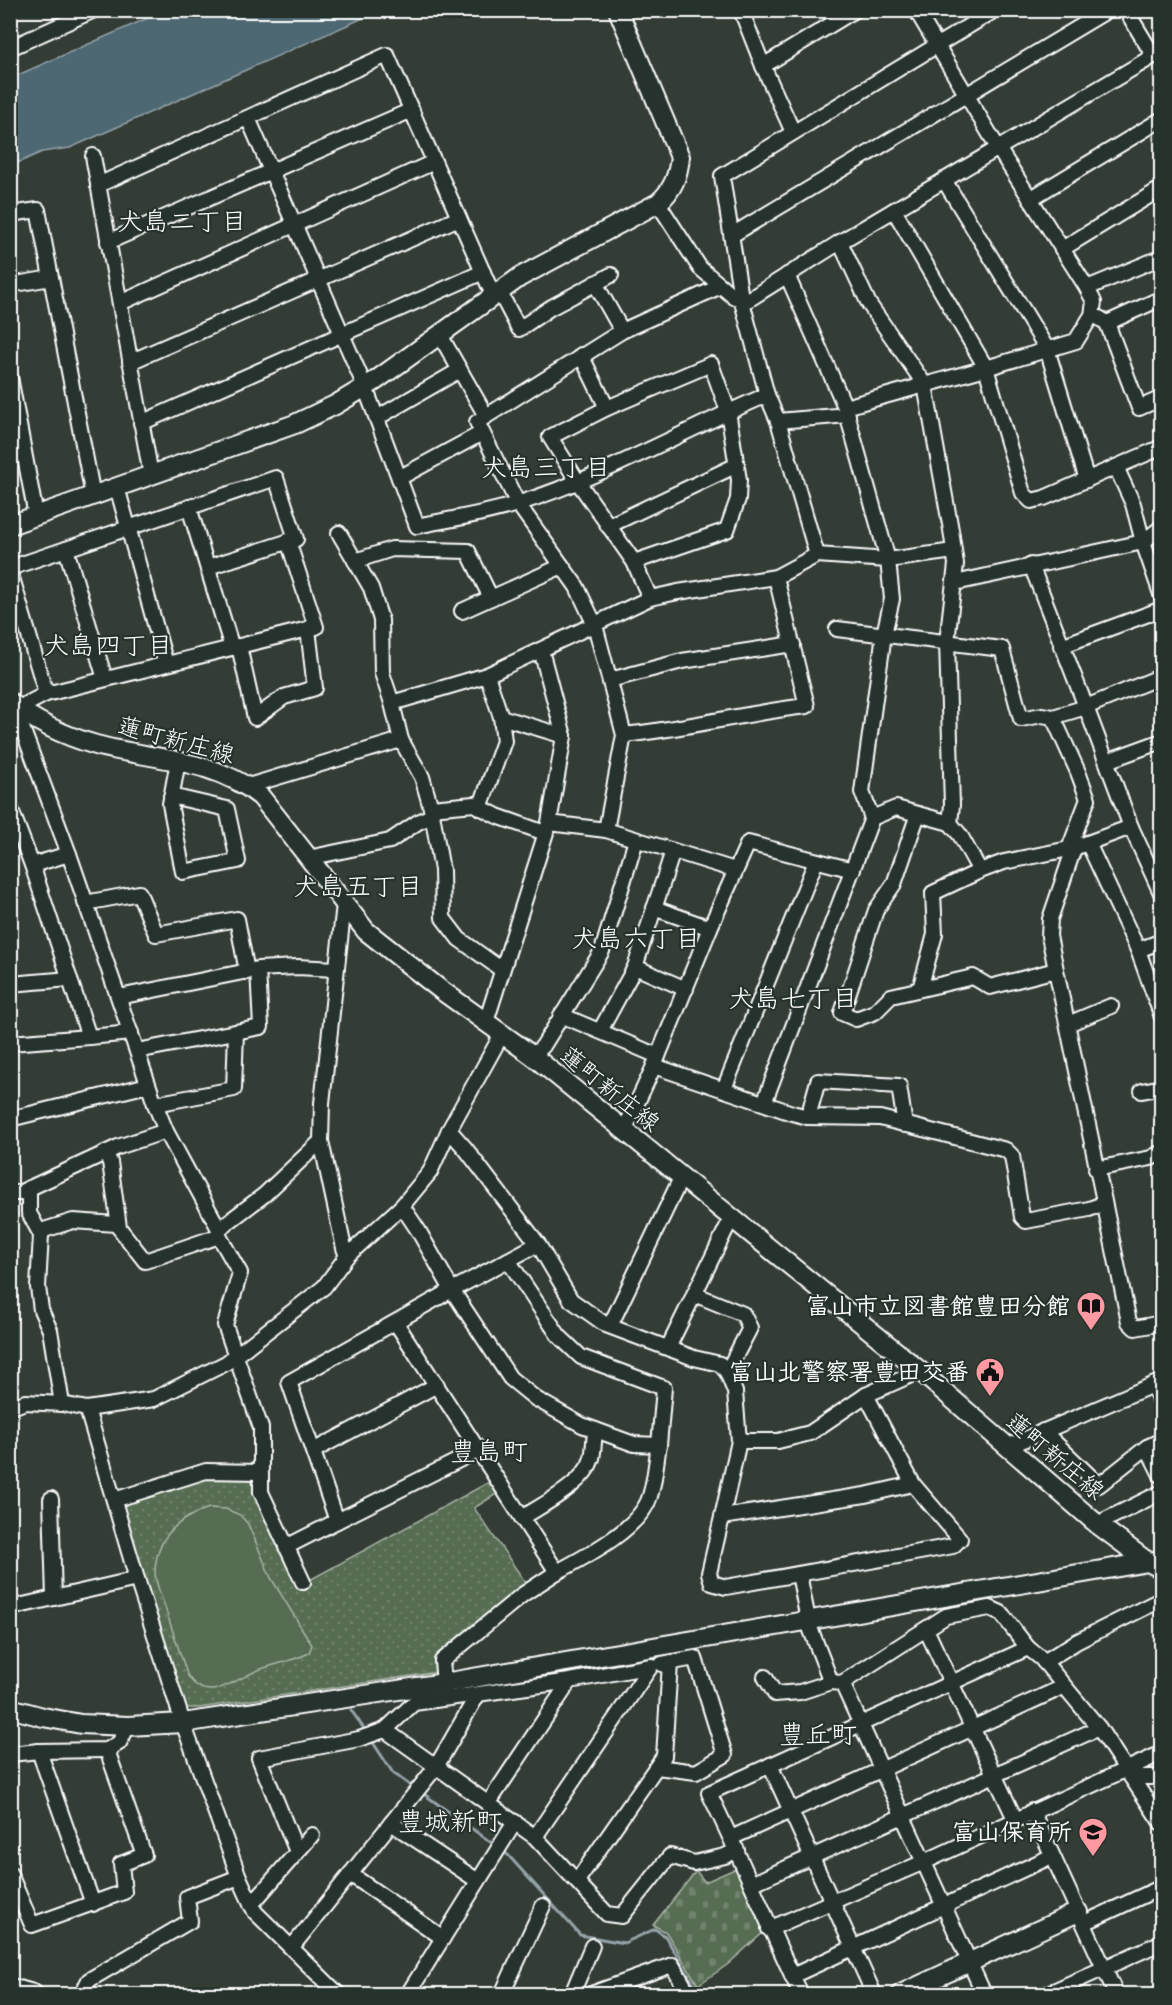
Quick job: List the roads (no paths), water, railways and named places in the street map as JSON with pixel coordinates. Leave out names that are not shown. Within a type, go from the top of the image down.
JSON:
[{"type":"street","points":[[10,48],[94,10]]},
{"type":"street","points":[[10,525],[295,424],[335,405],[365,387],[520,277],[658,203],[666,196],[678,176],[680,157],[618,10]]},
{"type":"street","points":[[741,10],[793,132]]},
{"type":"street","points":[[763,66],[855,10]]},
{"type":"street","points":[[778,421],[846,411],[925,385],[1076,341],[1092,315],[1094,302],[1087,288],[998,148],[916,10]]},
{"type":"street","points":[[817,555],[778,421],[767,395],[741,298],[722,176],[995,10]]},
{"type":"street","points":[[732,235],[1108,10]]},
{"type":"street","points":[[658,203],[700,268],[734,297],[748,300],[840,242],[1157,53],[1126,10]]},
{"type":"street","points":[[98,185],[387,55],[483,272],[519,329],[550,308],[611,275]]},
{"type":"street","points":[[108,242],[411,110]]},
{"type":"street","points":[[248,118],[365,387],[417,526],[518,504],[578,482],[767,395]]},
{"type":"street","points":[[1030,199],[1161,119]]},
{"type":"street","points":[[93,156],[151,476]]},
{"type":"street","points":[[120,303],[434,162]]},
{"type":"street","points":[[944,180],[1047,349],[1087,480]]},
{"type":"street","points":[[1062,249],[1161,188]]},
{"type":"street","points":[[10,214],[38,210],[93,496]]},
{"type":"street","points":[[894,210],[986,368],[1023,493],[1031,501],[1044,498],[1161,447]]},
{"type":"street","points":[[130,362],[459,218]]},
{"type":"street","points":[[840,242],[869,304],[925,385],[954,551],[955,583],[947,642],[952,805],[950,823]]},
{"type":"street","points":[[1087,288],[1161,257]]},
{"type":"street","points":[[141,423],[483,272]]},
{"type":"street","points":[[764,1103],[872,818],[862,792],[884,634],[892,599],[888,560],[846,411],[787,275]]},
{"type":"street","points":[[10,285],[51,278]]},
{"type":"street","points":[[595,283],[622,331]]},
{"type":"street","points":[[606,830],[624,735],[595,625],[577,587],[518,504],[477,422],[622,331],[721,286]]},
{"type":"street","points":[[1107,322],[1161,298]]},
{"type":"street","points":[[1092,315],[1107,322],[1139,408],[1161,398]]},
{"type":"street","points":[[440,335],[486,416]]},
{"type":"street","points":[[581,355],[608,408]]},
{"type":"street","points":[[634,562],[727,530],[738,499],[739,480],[728,411],[711,364],[608,408],[550,437],[578,482],[634,562],[651,598]]},
{"type":"street","points":[[376,418],[460,370]]},
{"type":"street","points":[[10,377],[14,417],[36,516]]},
{"type":"street","points":[[399,478],[482,433]]},
{"type":"street","points":[[608,526],[737,465]]},
{"type":"street","points":[[1116,467],[1134,504],[1143,542],[1161,597]]},
{"type":"street","points":[[45,694],[10,570],[276,478],[296,539],[208,567]]},
{"type":"street","points":[[117,488],[166,664]]},
{"type":"street","points":[[189,507],[236,647],[255,718],[284,698],[315,688],[309,629]]},
{"type":"street","points":[[955,583],[1143,542],[1161,527]]},
{"type":"street","points":[[339,533],[371,588],[381,620],[382,673],[401,740],[422,777],[432,812],[442,870],[443,918],[459,939],[502,970]]},
{"type":"street","points":[[288,541],[316,627],[45,694],[13,705],[69,854],[155,1104],[166,1131],[240,1273],[225,1325],[261,1428],[261,1492],[303,1582]]},
{"type":"street","points":[[66,549],[105,679]]},
{"type":"street","points":[[355,561],[392,549],[468,551],[491,598]]},
{"type":"street","points":[[392,703],[487,675],[651,598],[776,577],[817,555],[888,560],[954,551]]},
{"type":"street","points":[[1031,565],[1131,827],[1161,895]]},
{"type":"street","points":[[462,611],[562,566]]},
{"type":"street","points":[[624,735],[763,711],[807,706],[794,644],[776,577]]},
{"type":"street","points":[[1061,646],[1161,609]]},
{"type":"street","points":[[837,629],[1002,649],[1021,719],[1042,715],[1053,717],[1161,676]]},
{"type":"street","points":[[610,680],[682,661],[794,644]]},
{"type":"street","points":[[486,1022],[547,828],[564,736],[541,650]]},
{"type":"street","points":[[480,808],[504,741],[501,717],[487,675]]},
{"type":"street","name":"蓮町新庄線","points":[[13,705],[60,733],[97,745],[178,761],[227,775],[248,786],[261,798],[366,932],[533,1056],[920,1371],[1097,1524],[1157,1564]]},
{"type":"street","points":[[501,717],[564,736]]},
{"type":"street","points":[[1053,717],[1088,799],[1050,919],[1048,936],[1129,1322],[1135,1328],[1161,1323]]},
{"type":"street","points":[[248,786],[401,740]]},
{"type":"street","points":[[1107,761],[1161,741]]},
{"type":"street","points":[[171,796],[227,809],[238,861],[183,872],[170,804],[171,796],[178,761]]},
{"type":"street","points":[[308,858],[390,841],[432,812],[474,804],[480,808],[547,828],[606,830],[735,870]]},
{"type":"street","points":[[10,807],[33,865],[89,1037]]},
{"type":"street","points":[[872,818],[896,808],[950,823],[960,835],[980,871]]},
{"type":"street","points":[[918,814],[894,884],[876,910],[842,1013],[856,1019],[875,1012],[891,996],[973,977],[990,987],[1056,970]]},
{"type":"street","points":[[920,989],[935,934],[933,893],[1004,862],[1072,849],[1131,827]]},
{"type":"street","points":[[533,1056],[543,1046],[602,951],[636,840]]},
{"type":"street","points":[[624,1131],[748,843],[853,870]]},
{"type":"street","points":[[1088,843],[1138,950],[1161,1017]]},
{"type":"street","points":[[600,1031],[635,967],[673,851]]},
{"type":"street","points":[[33,865],[69,854]]},
{"type":"street","points":[[724,1089],[816,861]]},
{"type":"street","points":[[85,903],[139,894],[156,934],[237,919],[252,970],[261,1027],[137,1051]]},
{"type":"street","points":[[344,904],[322,1103],[321,1141],[347,1256]]},
{"type":"street","points":[[654,908],[710,928]]},
{"type":"street","points":[[1138,950],[1161,941]]},
{"type":"street","points":[[119,997],[252,970],[297,967],[336,969]]},
{"type":"street","points":[[635,967],[686,988]]},
{"type":"street","points":[[10,984],[70,979]]},
{"type":"street","points":[[1068,1024],[1111,1006]]},
{"type":"street","points":[[561,1015],[600,1031],[656,1061],[724,1089],[792,1113],[808,1117],[880,1118],[1006,1150],[1012,1156],[1022,1217],[1026,1221],[1103,1204]]},
{"type":"street","points":[[155,1104],[234,1089],[236,1032]]},
{"type":"street","points":[[10,1043],[131,1033]]},
{"type":"street","points":[[10,1408],[25,1402],[62,1404],[87,1409],[154,1399],[226,1363],[237,1355],[324,1287],[347,1256],[402,1206],[430,1172],[449,1130],[502,1034]]},
{"type":"street","points":[[808,1117],[818,1081],[899,1086],[905,1125]]},
{"type":"street","points":[[10,1119],[148,1085]]},
{"type":"street","points":[[1143,1091],[1161,1087]]},
{"type":"street","points":[[449,1130],[538,1244],[571,1300],[610,1326],[694,1358],[720,1364],[727,1372],[735,1392],[739,1441],[709,1573],[711,1582],[726,1587],[953,1546],[960,1539],[913,1484],[866,1395]]},
{"type":"street","points":[[10,1193],[19,1193],[105,1153],[166,1131]]},
{"type":"street","points":[[40,1235],[44,1230],[73,1221],[116,1224],[145,1261],[219,1233],[264,1195],[321,1141]]},
{"type":"street","points":[[1096,1169],[1151,1158],[1161,1152]]},
{"type":"street","points":[[105,1153],[110,1162],[119,1227]]},
{"type":"street","points":[[610,1326],[681,1178]]},
{"type":"street","points":[[29,1188],[29,1213],[40,1235],[39,1299],[50,1330],[62,1404]]},
{"type":"street","points":[[402,1206],[452,1290],[510,1378],[536,1399],[582,1425],[634,1444],[659,1445]]},
{"type":"street","points":[[668,1348],[731,1219]]},
{"type":"street","points":[[337,1521],[289,1382],[538,1244]]},
{"type":"street","points":[[444,1683],[442,1661],[522,1595],[633,1524],[650,1498],[659,1445],[664,1388],[580,1357],[559,1336],[508,1260]]},
{"type":"street","points":[[694,1294],[743,1314],[750,1328],[727,1372]]},
{"type":"street","points":[[396,1323],[556,1572]]},
{"type":"street","points":[[739,1441],[778,1441],[810,1433],[866,1395],[920,1371]]},
{"type":"street","points":[[1006,1447],[1157,1383],[1161,1405]]},
{"type":"street","points":[[313,1451],[437,1385]]},
{"type":"street","points":[[87,1409],[137,1579],[183,1723],[238,1877],[255,1912],[338,1995]]},
{"type":"street","points":[[522,1518],[585,1474],[592,1458],[595,1430]]},
{"type":"street","points":[[1043,1431],[1099,1485],[1148,1447],[1161,1440]]},
{"type":"street","points":[[1148,1447],[1161,1477]]},
{"type":"street","points":[[286,1547],[479,1450]]},
{"type":"street","points":[[114,1500],[206,1471],[261,1472]]},
{"type":"street","points":[[722,1517],[866,1495],[913,1484]]},
{"type":"street","points":[[1097,1524],[1161,1492]]},
{"type":"street","points":[[51,1499],[54,1598]]},
{"type":"street","points":[[10,1708],[81,1724],[128,1726],[183,1723],[444,1683],[809,1619],[1157,1564]]},
{"type":"street","points":[[799,1574],[809,1625],[837,1683],[861,1723],[984,1995]]},
{"type":"street","points":[[10,1608],[137,1579]]},
{"type":"street","points":[[1044,1662],[1076,1642],[1161,1599]]},
{"type":"street","points":[[765,1677],[775,1694],[800,1692],[837,1683],[946,1616],[990,1608],[1001,1613],[1028,1648],[1044,1662],[1099,1728],[1161,1824]]},
{"type":"street","points":[[926,1629],[1015,1819]]},
{"type":"street","points":[[801,1995],[709,1793],[1028,1648]]},
{"type":"street","points":[[297,1852],[259,1758],[359,1739],[386,1730],[414,1703],[570,1681],[695,1658],[725,1755],[696,1772],[657,1767]]},
{"type":"street","points":[[577,1881],[664,1756],[670,1663]]},
{"type":"street","points":[[536,1837],[651,1666]]},
{"type":"street","points":[[488,1804],[570,1681]]},
{"type":"street","points":[[386,1730],[536,1837],[607,1914],[622,1916],[670,1856],[693,1863],[725,1856],[734,1844],[790,1810],[1063,1687]]},
{"type":"street","points":[[291,1947],[436,1767],[478,1694]]},
{"type":"street","points":[[10,1754],[39,1751],[107,1750],[119,1743],[128,1726]]},
{"type":"street","points":[[751,1884],[1099,1728]]},
{"type":"street","points":[[10,1874],[32,1926],[124,1892],[121,1864],[144,1855],[107,1750]]},
{"type":"street","points":[[39,1751],[93,1904]]},
{"type":"street","points":[[770,1929],[924,1862],[1032,1811],[1129,1773],[1161,1753]]},
{"type":"street","points":[[770,1765],[874,1995]]},
{"type":"street","points":[[1129,1773],[1161,1777]]},
{"type":"street","points":[[1032,1811],[1116,1995]]},
{"type":"street","points":[[408,1995],[515,1822]]},
{"type":"street","points":[[391,1823],[478,1881]]},
{"type":"street","points":[[251,1905],[312,1835]]},
{"type":"street","points":[[792,1976],[1052,1856]]},
{"type":"street","points":[[350,1874],[443,1938]]},
{"type":"street","points":[[82,1995],[89,1980],[190,1921],[187,1897],[238,1877]]},
{"type":"street","points":[[901,1995],[970,1963],[1161,1887]]},
{"type":"street","points":[[501,1995],[543,1906]]},
{"type":"street","points":[[1047,1995],[1161,1942]]},
{"type":"street","points":[[572,1995],[592,1946]]},
{"type":"street","points":[[591,1995],[672,1965],[689,1995]]},
{"type":"street","points":[[10,1988],[33,1995]]},
{"type":"water","points":[[164,11],[379,11],[70,148],[42,152],[11,166],[11,78]]},
{"type":"waterway","points":[[351,1710],[367,1733]]},
{"type":"waterway","points":[[370,1738],[393,1773],[415,1789]]},
{"type":"waterway","points":[[421,1792],[496,1846]]},
{"type":"waterway","points":[[501,1850],[580,1935],[624,1943],[655,1929],[665,1936],[700,1994]]},
{"type":"place","name":"富山市立図書館豊田分館","points":[[1091,1332]]},
{"type":"place","name":"富山北警察署豊田交番","points":[[990,1398]]},
{"type":"place","name":"富山保育所","points":[[1093,1858]]},
{"type":"district","name":"犬島二丁目","points":[[182,221]]},
{"type":"district","name":"犬島三丁目","points":[[546,467]]},
{"type":"district","name":"犬島四丁目","points":[[108,645]]},
{"type":"district","name":"犬島五丁目","points":[[358,886]]},
{"type":"district","name":"犬島六丁目","points":[[636,938]]},
{"type":"district","name":"犬島七丁目","points":[[793,998]]},
{"type":"district","name":"豊島町","points":[[489,1451]]},
{"type":"district","name":"豊丘町","points":[[818,1734]]},
{"type":"district","name":"豊城新町","points":[[450,1821]]}]
